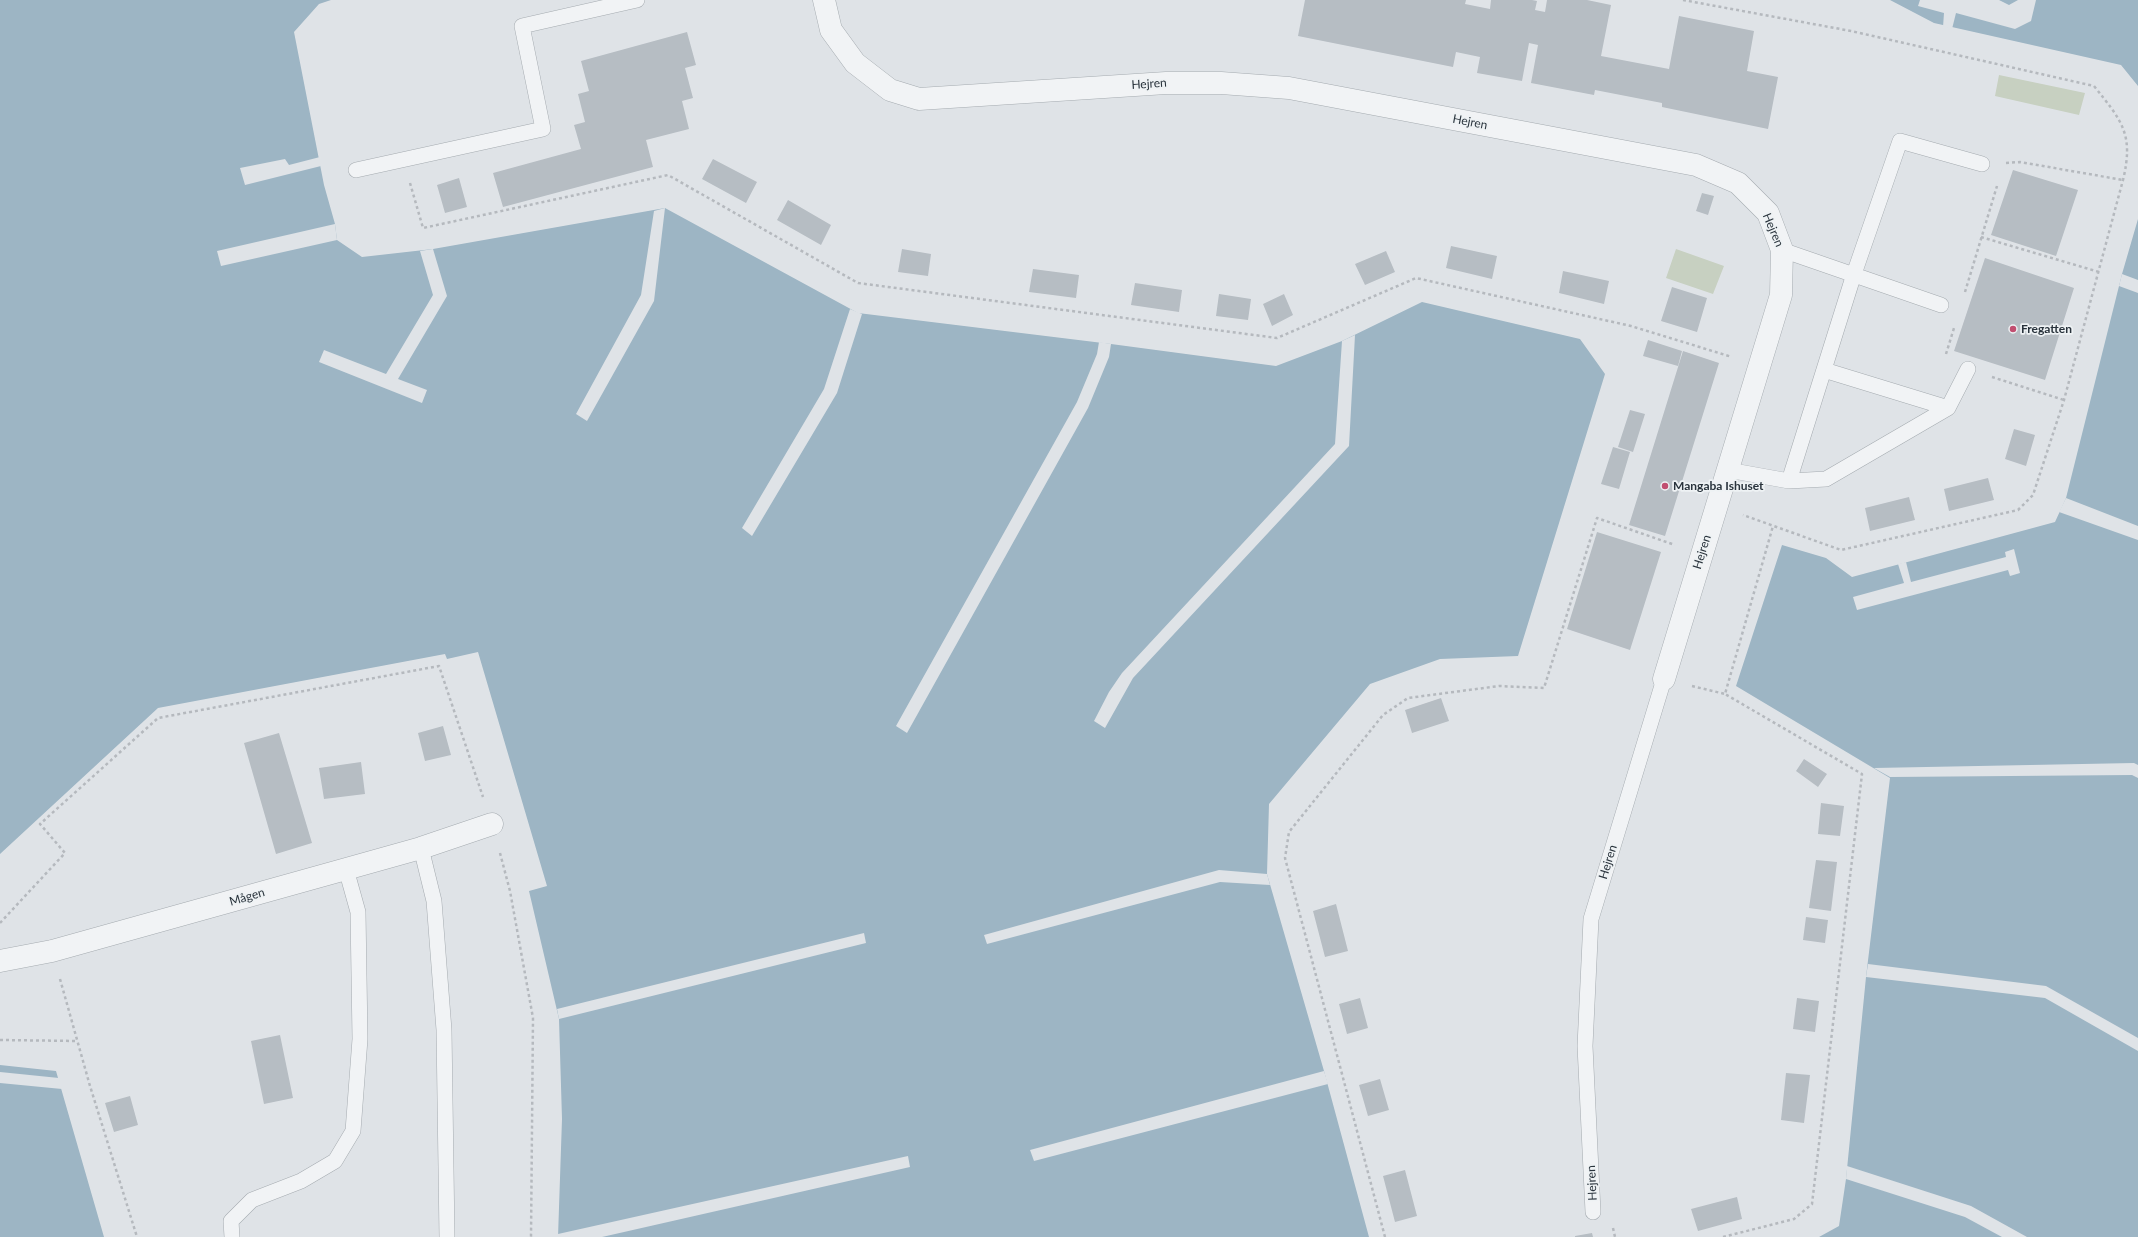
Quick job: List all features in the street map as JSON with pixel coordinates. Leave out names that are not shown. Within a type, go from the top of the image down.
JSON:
[{"type":"street","name":"Hejren","points":[[824,0],[830,30],[854,63],[890,90],[919,99],[1166,83],[1221,82],[1289,88],[1696,165],[1738,183],[1768,213],[1782,250],[1781,295],[1664,679]]},
{"type":"street","name":"Mågen","points":[[0,961],[52,951],[421,848],[492,824]]},
{"type":"lane","points":[[356,170],[543,129],[522,26],[637,0]]},
{"type":"lane","points":[[1789,481],[1854,274],[1900,141],[1982,164]]},
{"type":"lane","points":[[1782,250],[1941,305]]},
{"type":"lane","points":[[1728,470],[1789,481],[1826,479],[1948,408],[1968,369]]},
{"type":"lane","points":[[1824,370],[1948,408]]},
{"type":"lane","name":"Hejren","points":[[1593,1212],[1585,1046],[1590,918],[1664,679]]},
{"type":"lane","points":[[421,848],[434,901],[444,1030],[447,1237]]},
{"type":"lane","points":[[232,1237],[231,1221],[252,1200],[301,1181],[335,1161],[354,1131],[360,1039],[358,912],[346,869]]},
{"type":"path","points":[[1683,0],[1850,31],[2094,86],[2119,117],[2128,143],[2128,160],[2064,400],[2033,495],[2018,510],[1842,550],[1716,506]]},
{"type":"path","points":[[404,160],[423,228],[668,175],[858,282],[1276,338],[1416,278],[1631,326],[1759,366]]},
{"type":"path","points":[[1982,164],[2020,162],[2123,180]]},
{"type":"path","points":[[1964,294],[1997,185]]},
{"type":"path","points":[[1981,237],[2099,272]]},
{"type":"path","points":[[1955,323],[1943,361],[2064,400]]},
{"type":"path","points":[[1386,1237],[1285,858],[1289,832],[1383,715],[1408,698],[1499,686],[1544,688],[1597,518],[1702,554]]},
{"type":"path","points":[[1722,1237],[1794,1219],[1812,1204],[1862,774],[1725,694],[1773,526]]},
{"type":"path","points":[[52,951],[90,1086],[137,1237]]},
{"type":"path","points":[[0,1040],[78,1041]]},
{"type":"green space","points":[[1999,75],[2085,93],[2079,115],[1995,96]]},
{"type":"green space","points":[[1676,249],[1724,266],[1713,294],[1666,278]]},
{"type":"water","points":[[0,0],[331,0],[319,4],[294,32],[324,185],[335,224],[337,240],[362,257],[433,249],[665,208],[858,313],[1276,366],[1342,341],[1422,302],[1580,339],[1605,374],[1518,656],[1440,659],[1370,684],[1269,804],[1267,874],[1324,1071],[1369,1237],[558,1237],[562,1119],[559,1019],[529,891],[547,886],[478,652],[447,659],[445,654],[158,708],[0,854]]},
{"type":"water","points":[[1890,0],[2138,0],[2138,86],[2121,65],[1934,23]]},
{"type":"water","points":[[2138,219],[2138,1237],[1819,1237],[1839,1226],[1846,1179],[1866,977],[1890,778],[1736,686],[1782,545],[1826,558],[1852,577],[2055,522],[2066,498],[2122,274]]},
{"type":"water","points":[[0,1065],[56,1071],[104,1237],[0,1237]]},
{"type":"pier","points":[[1920,0],[1999,0],[2009,5],[2018,0],[2036,0],[2031,21],[2015,29],[1956,13],[1952,29],[1943,27],[1944,13],[1918,6]]},
{"type":"pier","points":[[320,157],[321,166],[245,185],[240,168],[285,159],[289,165]]},
{"type":"pier","points":[[665,208],[654,301],[587,421],[576,414],[641,295],[654,211]]},
{"type":"pier","points":[[335,224],[337,240],[221,266],[217,251]]},
{"type":"pier","points":[[433,249],[447,296],[398,379],[427,390],[422,403],[319,362],[324,350],[386,374],[433,295],[420,251]]},
{"type":"pier","points":[[2122,274],[2138,280],[2138,293],[2119,286]]},
{"type":"pier","points":[[850,309],[862,314],[837,393],[752,536],[742,528],[824,389]]},
{"type":"pier","points":[[1355,335],[1349,446],[1133,678],[1105,728],[1094,721],[1109,692],[1122,673],[1335,444],[1342,341]]},
{"type":"pier","points":[[1099,342],[1111,344],[1109,357],[1088,408],[907,733],[896,726],[1077,402],[1097,354]]},
{"type":"pier","points":[[2066,498],[2138,526],[2138,540],[2059,512]]},
{"type":"pier","points":[[2014,549],[2020,573],[2010,576],[2008,570],[1857,610],[1853,597],[1904,583],[1898,564],[1906,562],[1911,582],[2006,557],[2005,552]]},
{"type":"pier","points":[[2134,763],[2138,765],[2138,778],[2132,775],[1890,777],[1874,768]]},
{"type":"pier","points":[[1219,870],[1267,874],[1270,885],[1220,882],[987,944],[984,935]]},
{"type":"pier","points":[[864,933],[866,943],[559,1019],[557,1009]]},
{"type":"pier","points":[[1868,964],[2046,986],[2138,1038],[2138,1051],[2045,998],[1866,977]]},
{"type":"pier","points":[[1324,1071],[1328,1084],[1034,1161],[1030,1150]]},
{"type":"pier","points":[[0,1072],[59,1078],[62,1089],[0,1083]]},
{"type":"pier","points":[[908,1156],[910,1167],[602,1237],[558,1237],[558,1234]]},
{"type":"pier","points":[[1847,1166],[1971,1206],[2027,1237],[2002,1237],[1965,1217],[1846,1179]]},
{"type":"building","points":[[1305,0],[1466,0],[1465,4],[1490,9],[1491,0],[1532,0],[1537,1],[1535,10],[1545,12],[1547,0],[1587,0],[1611,5],[1601,56],[1669,69],[1679,16],[1754,31],[1747,71],[1778,77],[1768,129],[1662,107],[1662,103],[1595,90],[1594,95],[1531,83],[1538,45],[1529,43],[1522,81],[1477,73],[1480,57],[1456,52],[1453,67],[1298,36]]},
{"type":"building","points":[[687,32],[696,65],[685,68],[693,98],[682,101],[689,129],[646,140],[653,167],[503,207],[493,173],[581,149],[574,125],[585,122],[578,94],[589,91],[581,61]]},
{"type":"building","points":[[713,159],[757,182],[746,203],[702,179]]},
{"type":"building","points":[[2013,170],[2078,190],[2056,256],[1991,235]]},
{"type":"building","points":[[459,178],[467,207],[445,213],[437,185]]},
{"type":"building","points":[[1702,193],[1714,196],[1708,215],[1696,211]]},
{"type":"building","points":[[788,200],[831,225],[821,245],[777,220]]},
{"type":"building","points":[[1451,246],[1497,256],[1492,279],[1446,268]]},
{"type":"building","points":[[902,249],[931,254],[928,276],[898,272]]},
{"type":"building","points":[[1386,251],[1395,272],[1365,285],[1355,264]]},
{"type":"building","points":[[1985,258],[2074,288],[2045,380],[1954,351]]},
{"type":"building","points":[[1033,269],[1079,275],[1076,298],[1029,292]]},
{"type":"building","points":[[1563,271],[1609,281],[1604,304],[1559,293]]},
{"type":"building","points":[[1135,283],[1182,290],[1179,312],[1131,305]]},
{"type":"building","points":[[1672,287],[1707,298],[1697,332],[1661,321]]},
{"type":"building","points":[[1219,294],[1251,299],[1248,320],[1216,316]]},
{"type":"building","points":[[1284,294],[1293,315],[1272,326],[1263,304]]},
{"type":"building","points":[[1648,340],[1682,351],[1678,366],[1643,356]]},
{"type":"building","points":[[1683,351],[1719,363],[1665,536],[1629,525]]},
{"type":"building","points":[[1630,410],[1645,414],[1633,452],[1618,447]]},
{"type":"building","points":[[2014,429],[2035,435],[2026,466],[2005,459]]},
{"type":"building","points":[[1613,447],[1630,452],[1619,489],[1601,484]]},
{"type":"building","points":[[1988,478],[1994,500],[1949,511],[1944,489]]},
{"type":"building","points":[[1909,497],[1915,520],[1870,531],[1865,508]]},
{"type":"building","points":[[1597,532],[1661,552],[1630,650],[1567,629]]},
{"type":"building","points":[[1441,698],[1449,721],[1412,733],[1405,710]]},
{"type":"building","points":[[443,726],[451,755],[425,761],[418,733]]},
{"type":"building","points":[[279,733],[312,843],[276,854],[244,743]]},
{"type":"building","points":[[1804,759],[1827,774],[1818,787],[1796,771]]},
{"type":"building","points":[[361,762],[365,794],[324,799],[319,768]]},
{"type":"building","points":[[1821,803],[1844,806],[1840,836],[1818,834]]},
{"type":"building","points":[[1816,860],[1837,862],[1831,911],[1809,908]]},
{"type":"building","points":[[1336,904],[1348,951],[1325,957],[1313,911]]},
{"type":"building","points":[[1806,917],[1828,920],[1825,943],[1803,940]]},
{"type":"building","points":[[1360,998],[1368,1028],[1347,1034],[1339,1004]]},
{"type":"building","points":[[1797,998],[1819,1001],[1815,1032],[1793,1029]]},
{"type":"building","points":[[280,1035],[293,1098],[264,1104],[251,1041]]},
{"type":"building","points":[[1786,1073],[1810,1075],[1804,1123],[1781,1120]]},
{"type":"building","points":[[1380,1079],[1389,1110],[1368,1116],[1359,1085]]},
{"type":"building","points":[[130,1096],[138,1125],[114,1132],[105,1103]]},
{"type":"building","points":[[1405,1170],[1417,1216],[1395,1222],[1383,1176]]},
{"type":"building","points":[[1737,1197],[1742,1219],[1698,1231],[1691,1209]]},
{"type":"building","points":[[1592,1233],[1593,1237],[1575,1237],[1575,1236]]},
{"type":"place","name":"Fregatten","points":[[2013,329]]},
{"type":"place","name":"Mangaba Ishuset","points":[[1665,486]]}]
